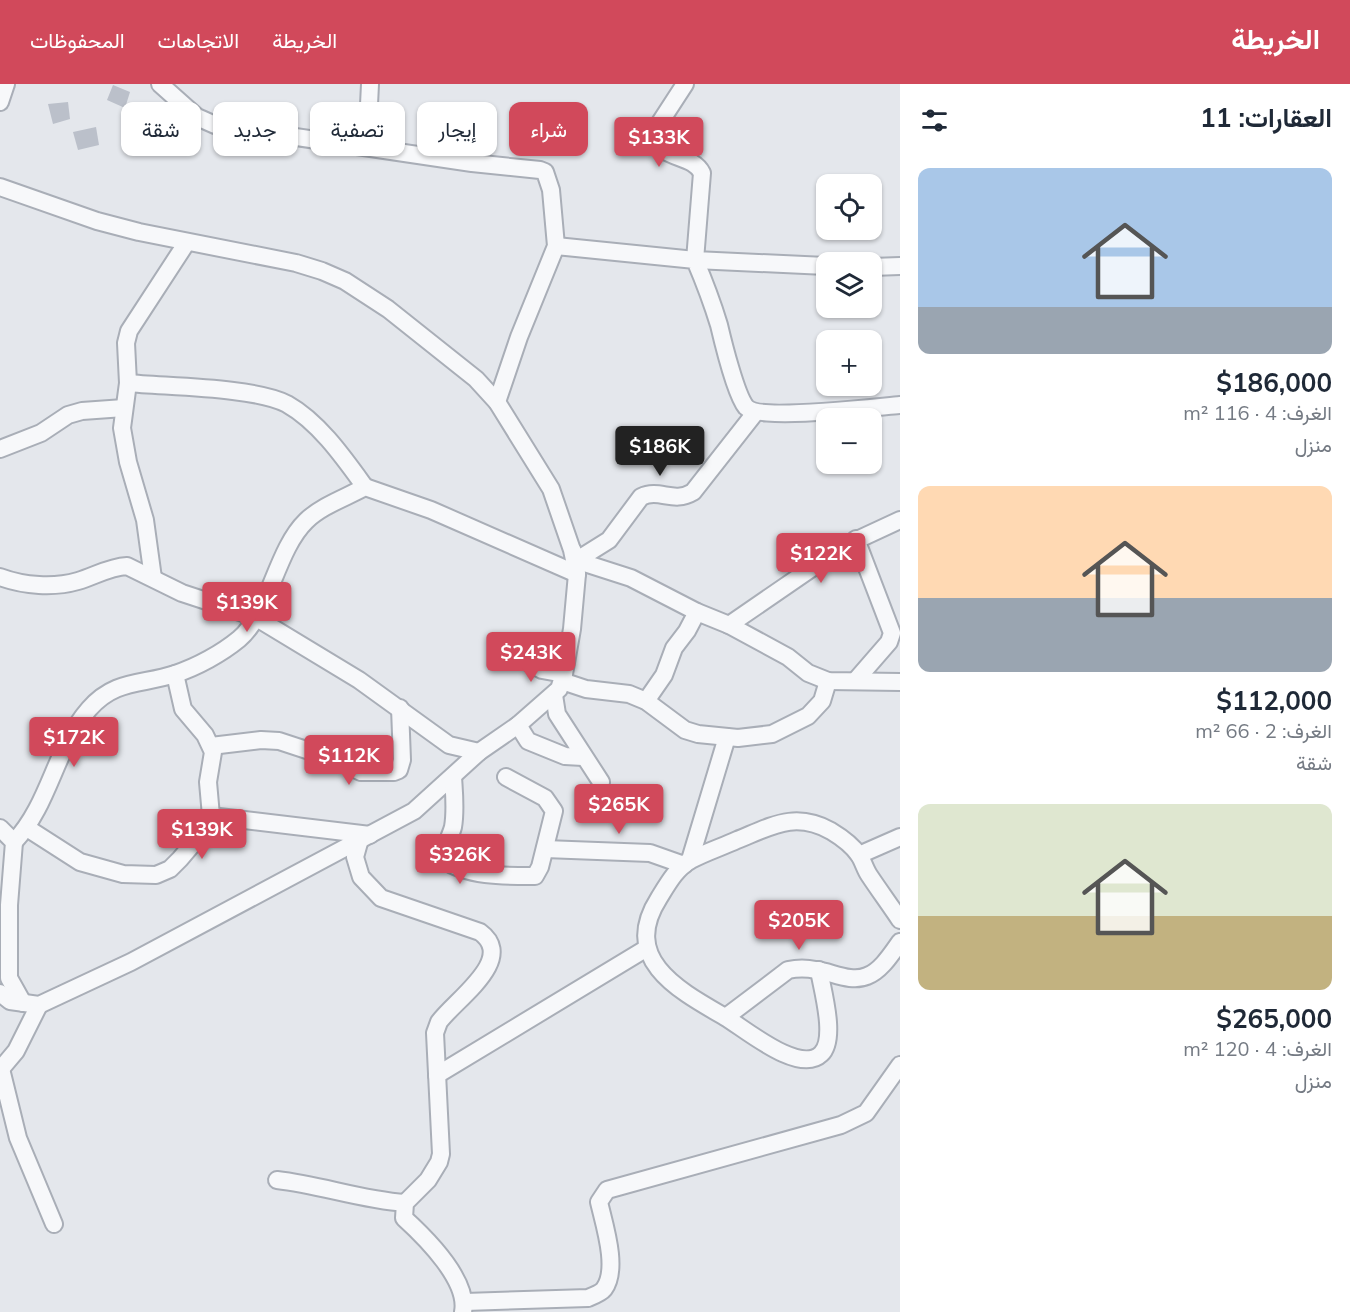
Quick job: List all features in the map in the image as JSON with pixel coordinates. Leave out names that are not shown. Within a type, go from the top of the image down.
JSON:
[{"type":"street","points":[[0,102],[6,84]]},
{"type":"street","points":[[160,84],[197,117],[215,125],[310,138]]},
{"type":"street","points":[[369,102],[370,84]]},
{"type":"street","points":[[685,84],[659,124],[655,137],[658,144],[667,152],[695,163],[702,173],[695,260],[707,287],[746,406],[755,412],[788,414],[900,405]]},
{"type":"street","points":[[405,152],[545,172],[551,190],[556,246],[519,337],[497,402]]},
{"type":"street","points":[[0,187],[97,221],[296,263],[345,281],[388,309],[476,379],[497,402],[551,489],[576,562],[572,628],[560,683],[557,714],[601,783]]},
{"type":"street","points":[[153,578],[145,520],[123,428],[128,384],[126,343],[129,332],[188,242]]},
{"type":"street","points":[[556,246],[695,260],[816,266]]},
{"type":"street","points":[[882,267],[900,266]]},
{"type":"street","points":[[128,384],[230,391],[285,403],[303,415],[344,458],[365,487],[576,562],[631,578],[697,612],[729,625],[788,657],[808,673],[828,681],[900,682]]},
{"type":"street","points":[[0,449],[41,433],[68,415],[82,411],[124,408]]},
{"type":"street","points":[[576,562],[609,540],[642,497],[658,494],[680,499],[693,492],[755,412]]},
{"type":"street","points":[[31,1004],[9,978],[9,905],[14,842],[27,828],[75,724],[112,689],[175,674],[224,650],[241,637],[255,617],[290,542],[306,520],[365,487]]},
{"type":"street","points":[[729,625],[856,538],[900,520]]},
{"type":"street","points":[[856,538],[892,633],[889,642],[856,680]]},
{"type":"street","points":[[0,577],[33,584],[59,584],[78,581],[104,570],[127,566],[182,592],[255,617],[400,708],[449,745],[479,752]]},
{"type":"street","points":[[646,700],[664,675],[674,648],[687,632],[697,612]]},
{"type":"street","points":[[512,653],[560,683],[586,689],[630,694],[646,700],[685,730],[727,737],[753,738],[772,734],[808,716],[822,701],[828,681]]},
{"type":"street","points":[[27,828],[80,862],[123,874],[156,875],[170,869],[180,860],[202,833],[211,816],[208,782],[213,761],[211,746],[205,735],[183,709],[175,674]]},
{"type":"street","points":[[0,993],[10,1001],[31,1004],[131,962],[414,811],[479,752],[518,725],[560,683]]},
{"type":"street","points":[[211,746],[261,740],[279,741],[337,760],[361,772],[394,772],[399,770],[402,760],[400,708]]},
{"type":"street","points":[[518,725],[528,741],[565,756],[583,757]]},
{"type":"street","points":[[687,863],[727,737]]},
{"type":"street","points":[[453,777],[455,806],[453,825],[444,854],[447,862],[478,872],[506,876],[535,876],[538,873],[554,811],[551,804],[537,792],[506,777]]},
{"type":"street","points":[[211,816],[365,837]]},
{"type":"street","points":[[819,970],[828,1038],[821,1054],[813,1058],[795,1057],[768,1046],[678,988],[658,968],[647,948],[645,934],[648,918],[670,881],[687,863],[780,822],[804,820],[840,836],[859,855],[900,920]]},
{"type":"street","points":[[0,828],[14,842]]},
{"type":"street","points":[[365,837],[355,857],[361,877],[381,898],[407,909],[459,923],[480,932],[491,943],[492,960],[486,970],[439,1022],[435,1033],[440,1116],[439,1162],[428,1180],[405,1203],[404,1218],[433,1247],[451,1270],[464,1307],[588,1298],[596,1294],[603,1290],[610,1276],[611,1263],[599,1202],[607,1190],[841,1125],[866,1113],[900,1065]]},
{"type":"street","points":[[859,855],[900,837]]},
{"type":"street","points":[[545,849],[650,853],[687,863]]},
{"type":"street","points":[[726,1017],[788,970],[800,968],[841,976],[867,976],[900,942]]},
{"type":"street","points":[[437,1075],[647,948]]},
{"type":"street","points":[[31,1004],[16,1051],[1,1070],[18,1138],[54,1224]]},
{"type":"street","points":[[277,1180],[320,1186],[363,1199],[405,1203]]},
{"type":"building","points":[[113,85],[130,92],[127,102],[121,102],[121,106],[107,100]]},
{"type":"building","points":[[68,102],[70,119],[53,124],[48,104]]},
{"type":"building","points":[[96,127],[99,145],[78,150],[73,132]]}]
